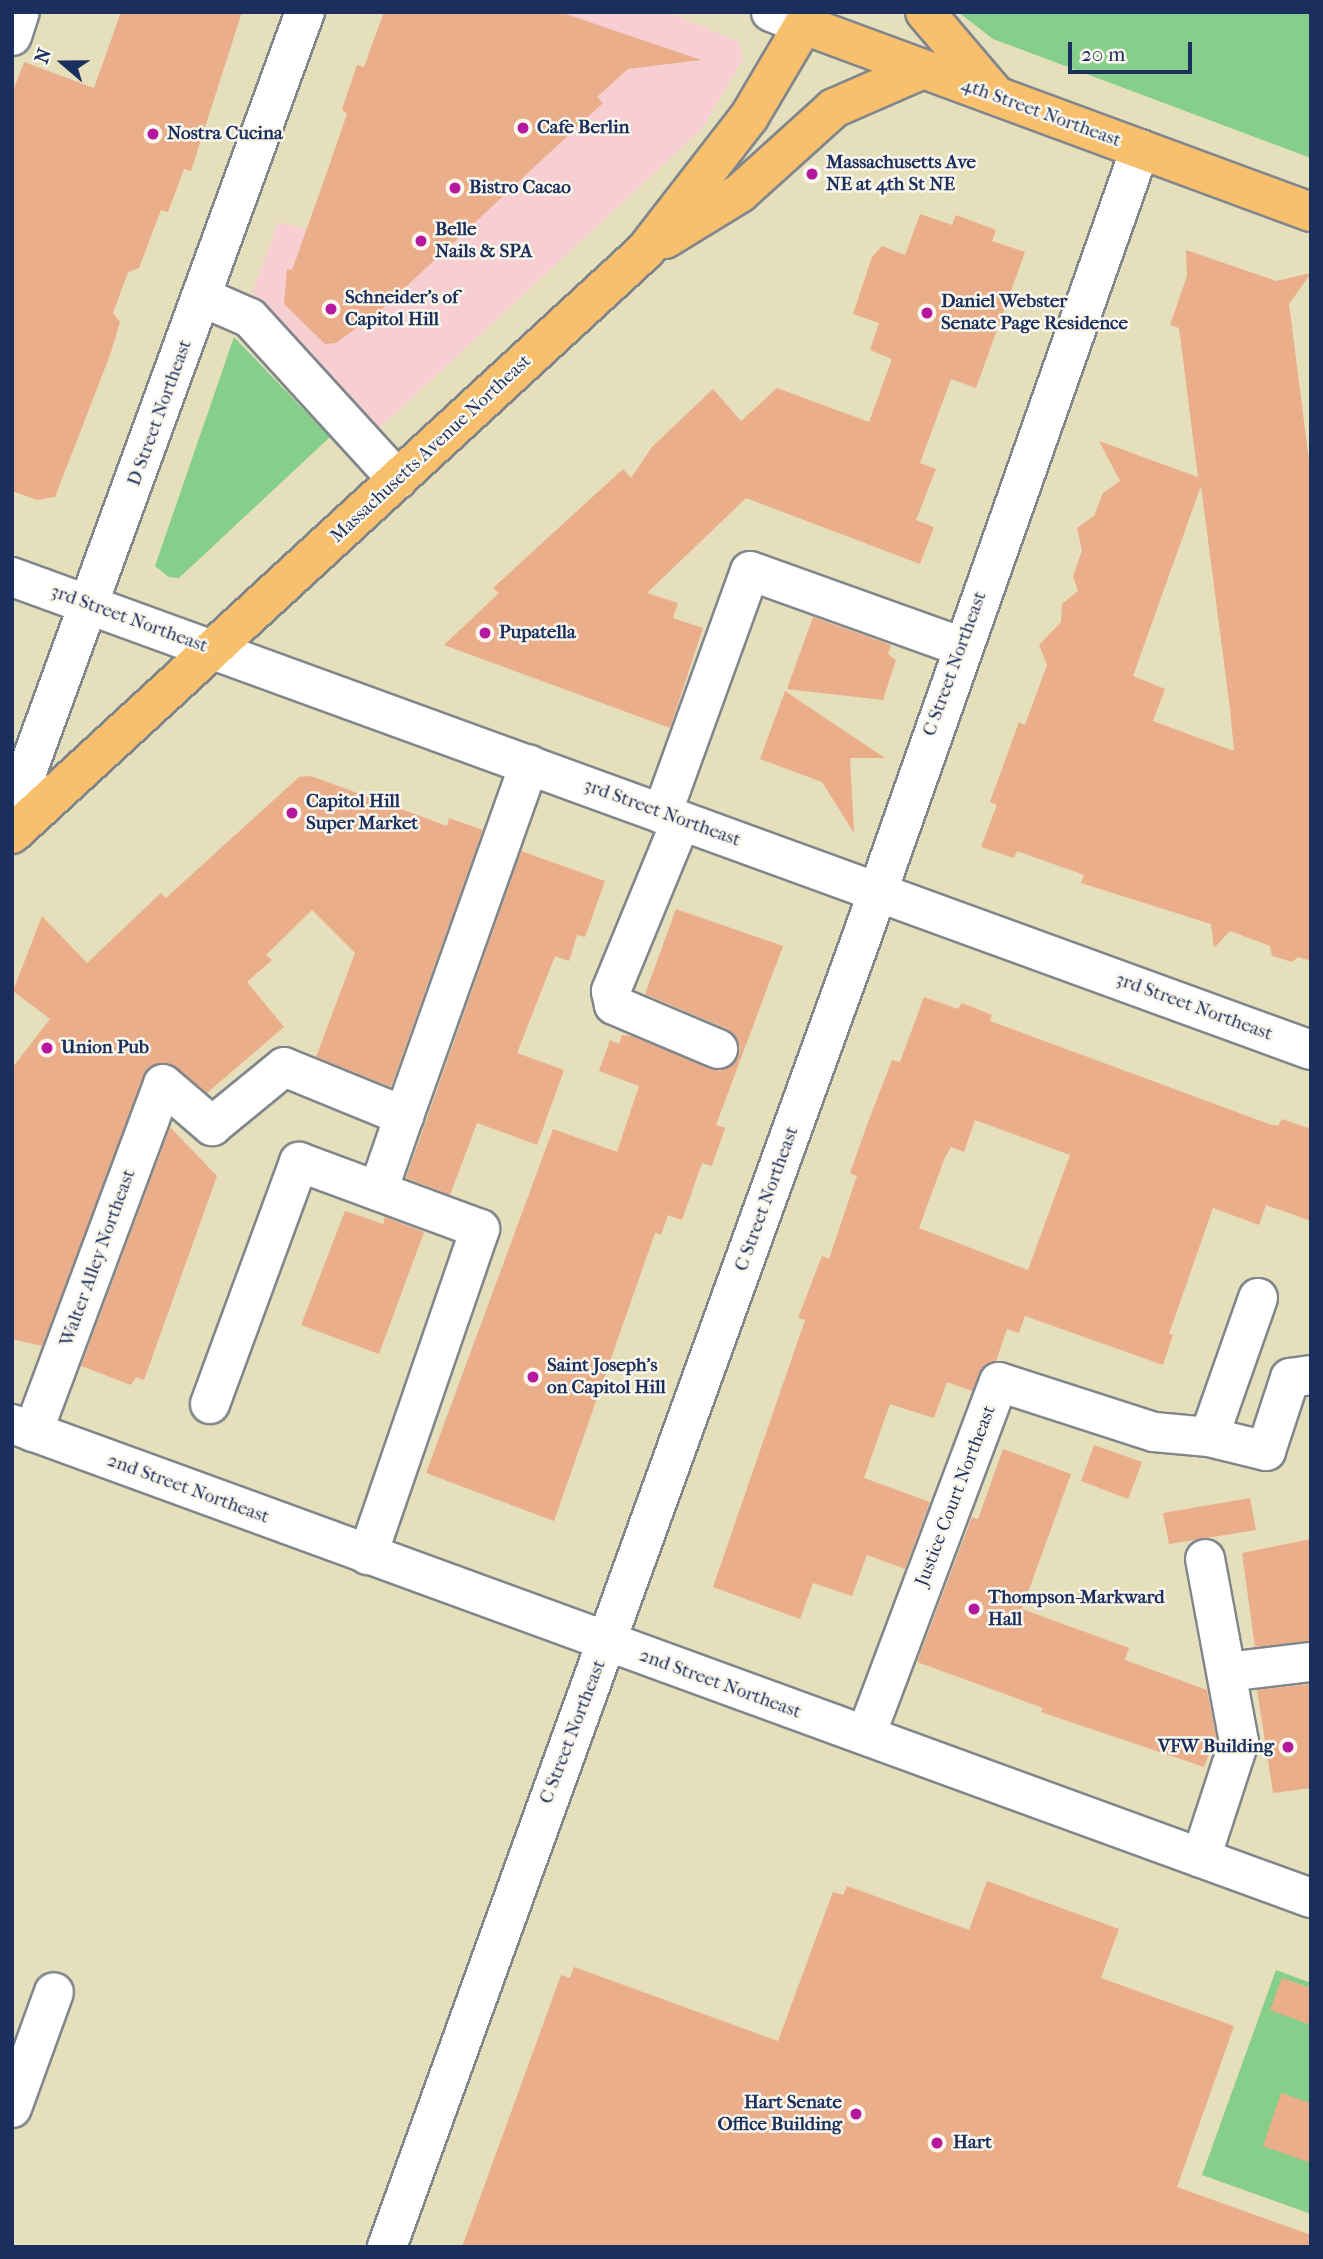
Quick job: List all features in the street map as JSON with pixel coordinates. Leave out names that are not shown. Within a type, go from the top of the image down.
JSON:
[{"type":"main road","points":[[925,12],[997,96]]},
{"type":"main road","name":"4th Street Northeast","points":[[795,17],[921,70],[1140,149],[1292,199],[1311,212]]},
{"type":"main road","name":"Massachusetts Avenue Northeast","points":[[12,834],[645,251],[748,117],[795,17]]},
{"type":"main road","points":[[645,251],[740,193],[834,108],[921,70]]},
{"type":"main road","points":[[1292,199],[1311,226]]},
{"type":"street","points":[[12,36],[20,12]]},
{"type":"street","name":"D Street Northeast","points":[[12,813],[305,12]]},
{"type":"street","name":"C Street Northeast","points":[[387,2247],[607,1643],[1140,149]]},
{"type":"street","points":[[202,297],[250,318],[398,480]]},
{"type":"street","points":[[718,1048],[614,1005],[611,991],[672,817],[750,571],[961,647]]},
{"type":"street","name":"3rd Street Northeast","points":[[12,577],[1311,1050]]},
{"type":"street","points":[[377,1191],[530,765]]},
{"type":"street","name":"Walter Alley Northeast","points":[[23,1428],[163,1084],[212,1126],[284,1067],[404,1116]]},
{"type":"street","points":[[210,1404],[299,1163],[480,1229],[368,1555]]},
{"type":"street","points":[[1258,1298],[1209,1437],[1266,1451],[1290,1378],[1311,1375]]},
{"type":"street","name":"Justice Court Northeast","points":[[866,1735],[999,1382],[1154,1432],[1209,1437]]},
{"type":"street","name":"2nd Street Northeast","points":[[23,1428],[1311,1898]]},
{"type":"street","points":[[1202,1858],[1239,1742],[1205,1559]]},
{"type":"street","points":[[1227,1672],[1311,1662]]},
{"type":"street","points":[[12,2108],[54,1992]]},
{"type":"shaded area","points":[[529,12],[668,12],[738,41],[743,59],[702,129],[355,451],[237,334],[278,222],[315,231]]},
{"type":"green space","points":[[958,12],[1311,12],[1311,158],[993,39]]},
{"type":"green space","points":[[234,337],[330,437],[179,578],[169,577],[155,566]]},
{"type":"green space","points":[[1276,1970],[1311,1983],[1311,2214],[1202,2175]]},
{"type":"building","points":[[121,12],[242,12],[191,171],[184,169],[168,212],[161,210],[139,268],[128,272],[113,313],[120,322],[110,355],[55,497],[37,500],[12,491],[12,94],[24,62],[94,88]]},
{"type":"building","points":[[384,12],[560,12],[701,60],[628,69],[597,97],[603,103],[381,310],[336,343],[325,344],[284,304],[287,269],[292,270],[347,114],[342,109],[357,65],[364,67]]},
{"type":"building","points":[[920,214],[952,225],[956,215],[996,230],[992,241],[1025,252],[976,388],[951,379],[920,463],[936,469],[916,520],[934,527],[920,564],[746,498],[647,593],[678,603],[673,618],[703,628],[670,728],[444,645],[499,593],[493,588],[623,469],[631,478],[652,447],[713,389],[741,421],[777,388],[869,422],[892,359],[870,350],[879,323],[853,314],[872,257],[882,246],[905,255]]},
{"type":"building","points":[[1186,250],[1276,281],[1311,273],[1289,304],[1311,476],[1311,961],[1298,957],[1292,962],[1272,956],[1270,946],[1230,931],[1214,948],[1211,924],[1081,883],[1084,875],[1017,851],[1014,858],[981,847],[997,805],[990,802],[1019,722],[1025,725],[1047,665],[1039,645],[1061,622],[1062,604],[1078,591],[1073,576],[1082,551],[1077,528],[1094,516],[1103,493],[1120,481],[1099,441],[1198,477],[1179,328],[1170,325],[1187,276]],"holes":[[[1201,486],[1234,751],[1153,721],[1165,689],[1133,676]]]},
{"type":"building","points":[[813,617],[891,645],[888,654],[896,660],[883,700],[787,689]]},
{"type":"building","points":[[785,691],[885,758],[850,758],[854,833],[822,782],[760,759]]},
{"type":"building","points":[[311,776],[447,826],[449,818],[483,830],[391,1087],[316,1057],[355,953],[312,910],[266,955],[272,960],[247,982],[284,1027],[207,1093],[169,1063],[148,1068],[42,1346],[12,1339],[12,1068],[50,1019],[13,991],[42,916],[87,963],[161,893],[166,898],[299,777]]},
{"type":"building","points":[[521,851],[605,881],[585,937],[577,935],[569,961],[555,956],[517,1053],[564,1070],[537,1145],[477,1123],[450,1195],[406,1178]]},
{"type":"building","points":[[676,909],[783,946],[716,1125],[725,1128],[712,1166],[702,1163],[682,1220],[668,1215],[661,1235],[655,1233],[554,1521],[426,1473],[553,1129],[617,1152],[639,1086],[599,1071],[610,1040],[619,1044],[622,1035],[632,1036],[720,1071],[738,1058],[740,1046],[727,1029],[645,994]]},
{"type":"building","points":[[924,997],[958,1009],[962,1003],[992,1015],[990,1021],[1269,1124],[1278,1126],[1282,1119],[1311,1129],[1311,1221],[1266,1205],[1259,1225],[1213,1208],[1169,1334],[1173,1335],[1163,1365],[1025,1316],[1019,1333],[1007,1329],[996,1361],[984,1366],[972,1391],[947,1382],[934,1418],[890,1404],[864,1478],[930,1502],[905,1569],[867,1555],[852,1596],[813,1583],[800,1619],[713,1587],[805,1320],[798,1318],[822,1256],[829,1259],[857,1176],[850,1173],[892,1060],[900,1062]],"holes":[[[975,1120],[1070,1155],[1028,1270],[919,1228],[945,1157],[951,1147],[964,1152]]]},
{"type":"building","points":[[170,1127],[217,1176],[144,1380],[136,1377],[131,1385],[81,1366]]},
{"type":"building","points":[[345,1211],[383,1224],[385,1217],[424,1232],[379,1354],[301,1325]]},
{"type":"building","points":[[1094,1445],[1142,1462],[1128,1499],[1081,1481]]},
{"type":"building","name":"Thompson-Markward Hall","points":[[1003,1449],[1071,1474],[1022,1609],[1129,1648],[1125,1660],[1207,1690],[1216,1736],[1204,1767],[1041,1712],[1043,1708],[917,1662],[972,1517],[978,1519]]},
{"type":"building","points":[[1250,1498],[1256,1530],[1169,1544],[1163,1513]]},
{"type":"building","points":[[1311,1539],[1311,1641],[1255,1647],[1242,1553]]},
{"type":"building","name":"VFW Building","points":[[1311,1684],[1311,1788],[1273,1793],[1257,1690]]},
{"type":"building","name":"Hart Senate Office Building","points":[[987,1881],[1119,1929],[1101,1978],[1234,2026],[1177,2187],[1311,2235],[1311,2247],[462,2247],[561,1975],[570,1978],[574,1967],[778,2041],[833,1892],[843,1895],[847,1886],[969,1930]]},
{"type":"building","points":[[1282,1978],[1311,1988],[1311,2025],[1270,2010]]},
{"type":"building","points":[[1281,2093],[1311,2103],[1311,2163],[1263,2146]]},
{"type":"place","name":"Cafe Berlin","points":[[523,128]]},
{"type":"place","name":"Nostra Cucina","points":[[153,134]]},
{"type":"place","name":"Massachusetts Ave NE at 4th St NE","points":[[812,174]]},
{"type":"place","name":"Bistro Cacao","points":[[455,188]]},
{"type":"place","name":"Belle Nails & SPA","points":[[421,241]]},
{"type":"place","name":"Schneider's of Capitol Hill","points":[[331,309]]},
{"type":"place","name":"Daniel Webster Senate Page Residence","points":[[927,313]]},
{"type":"place","name":"Pupatella","points":[[485,633]]},
{"type":"place","name":"Capitol Hill Super Market","points":[[292,813]]},
{"type":"place","name":"Union Pub","points":[[47,1048]]},
{"type":"place","name":"Saint Joseph's on Capitol Hill","points":[[533,1377]]},
{"type":"place","name":"Thompson-Markward Hall","points":[[974,1609]]},
{"type":"place","name":"VFW Building","points":[[1288,1747]]},
{"type":"place","name":"Hart Senate Office Building","points":[[856,2114]]},
{"type":"place","name":"Hart","points":[[937,2143]]}]
